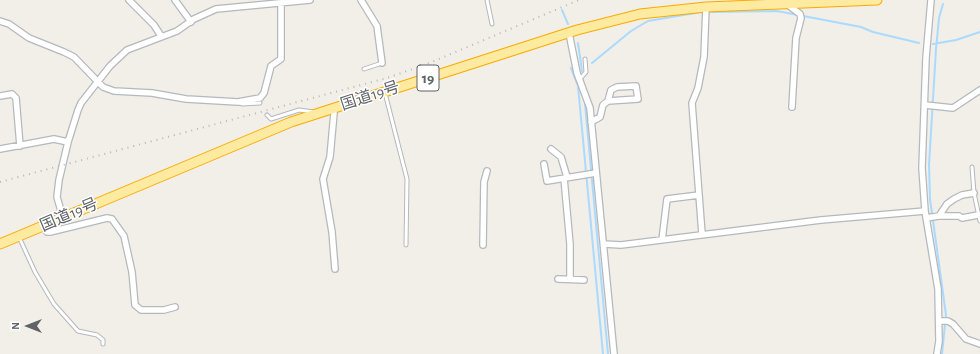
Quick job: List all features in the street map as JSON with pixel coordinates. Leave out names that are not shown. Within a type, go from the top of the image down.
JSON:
[{"type":"highway","name":"国道19号","points":[[0,244],[317,113],[569,33],[640,14],[730,3],[787,4],[877,0]]},
{"type":"street","points":[[129,0],[154,25],[161,36]]},
{"type":"street","points":[[175,0],[191,22]]},
{"type":"street","points":[[62,218],[58,203],[57,190],[68,142],[82,103],[110,66],[127,50],[176,30],[216,9],[271,2],[282,3],[310,0]]},
{"type":"street","points":[[361,0],[377,26],[382,63]]},
{"type":"street","points":[[931,0],[926,58],[922,168],[925,211],[938,289],[939,321],[937,354]]},
{"type":"street","points":[[0,21],[29,38],[74,57],[103,87],[114,91],[152,93],[194,100],[238,102],[260,98],[264,93],[271,66],[281,59],[282,3]]},
{"type":"street","points":[[787,4],[800,14],[801,18],[796,38],[792,107]]},
{"type":"street","points":[[702,234],[692,103],[698,88],[704,57],[706,7]]},
{"type":"street","points":[[569,33],[579,80],[590,108],[614,354]]},
{"type":"street","points":[[591,122],[600,117],[603,105],[608,101],[638,99],[636,86],[617,87],[611,90],[608,101]]},
{"type":"street","points":[[925,105],[953,108],[980,90]]},
{"type":"street","points":[[0,96],[12,94],[16,98],[20,146]]},
{"type":"street","points":[[332,108],[334,113],[330,157],[323,179],[332,232],[335,269]]},
{"type":"street","points":[[0,149],[54,139],[68,142]]},
{"type":"street","points":[[551,149],[561,157],[565,177],[570,244],[570,279]]},
{"type":"street","points":[[544,164],[547,181],[596,173]]},
{"type":"street","points":[[483,245],[484,182],[487,171]]},
{"type":"street","points":[[939,216],[947,204],[954,199],[962,195],[974,193]]},
{"type":"street","points":[[662,240],[667,199],[699,195]]},
{"type":"street","points":[[604,244],[621,245],[821,220],[925,211]]},
{"type":"street","points":[[926,218],[939,216],[959,216],[962,218],[978,215]]},
{"type":"street","points":[[44,226],[47,232],[50,232],[107,218],[112,219],[124,236],[132,272],[135,306],[141,310],[164,310],[175,307]]},
{"type":"street","points":[[558,279],[584,280]]},
{"type":"street","points":[[939,321],[948,321],[953,324],[966,339],[980,344]]},
{"type":"lane","points":[[487,0],[492,24]]},
{"type":"lane","points":[[579,80],[586,72],[585,59]]},
{"type":"lane","points":[[364,69],[382,63]]},
{"type":"lane","points":[[384,92],[407,179],[406,245]]},
{"type":"lane","points":[[238,102],[242,104],[260,104]]},
{"type":"lane","points":[[267,115],[271,119],[299,110],[307,110],[317,113]]},
{"type":"lane","points":[[972,167],[974,193],[980,221]]},
{"type":"lane","points":[[19,237],[34,272],[54,304],[78,332],[97,335],[103,340],[103,344]]},
{"type":"waterway","points":[[942,354],[946,315],[930,199],[929,165],[936,49],[939,18],[943,4]]},
{"type":"waterway","points":[[562,10],[568,24]]},
{"type":"waterway","points":[[711,12],[777,11],[861,27],[873,32],[919,43]]},
{"type":"waterway","points":[[592,63],[631,31],[648,21],[701,12]]},
{"type":"waterway","points":[[933,44],[956,40],[980,32]]},
{"type":"waterway","points":[[578,43],[582,71]]},
{"type":"waterway","points":[[571,68],[578,86],[603,354]]},
{"type":"waterway","points":[[585,104],[608,354]]},
{"type":"railway","points":[[0,182],[387,78],[427,64],[579,0]]}]
